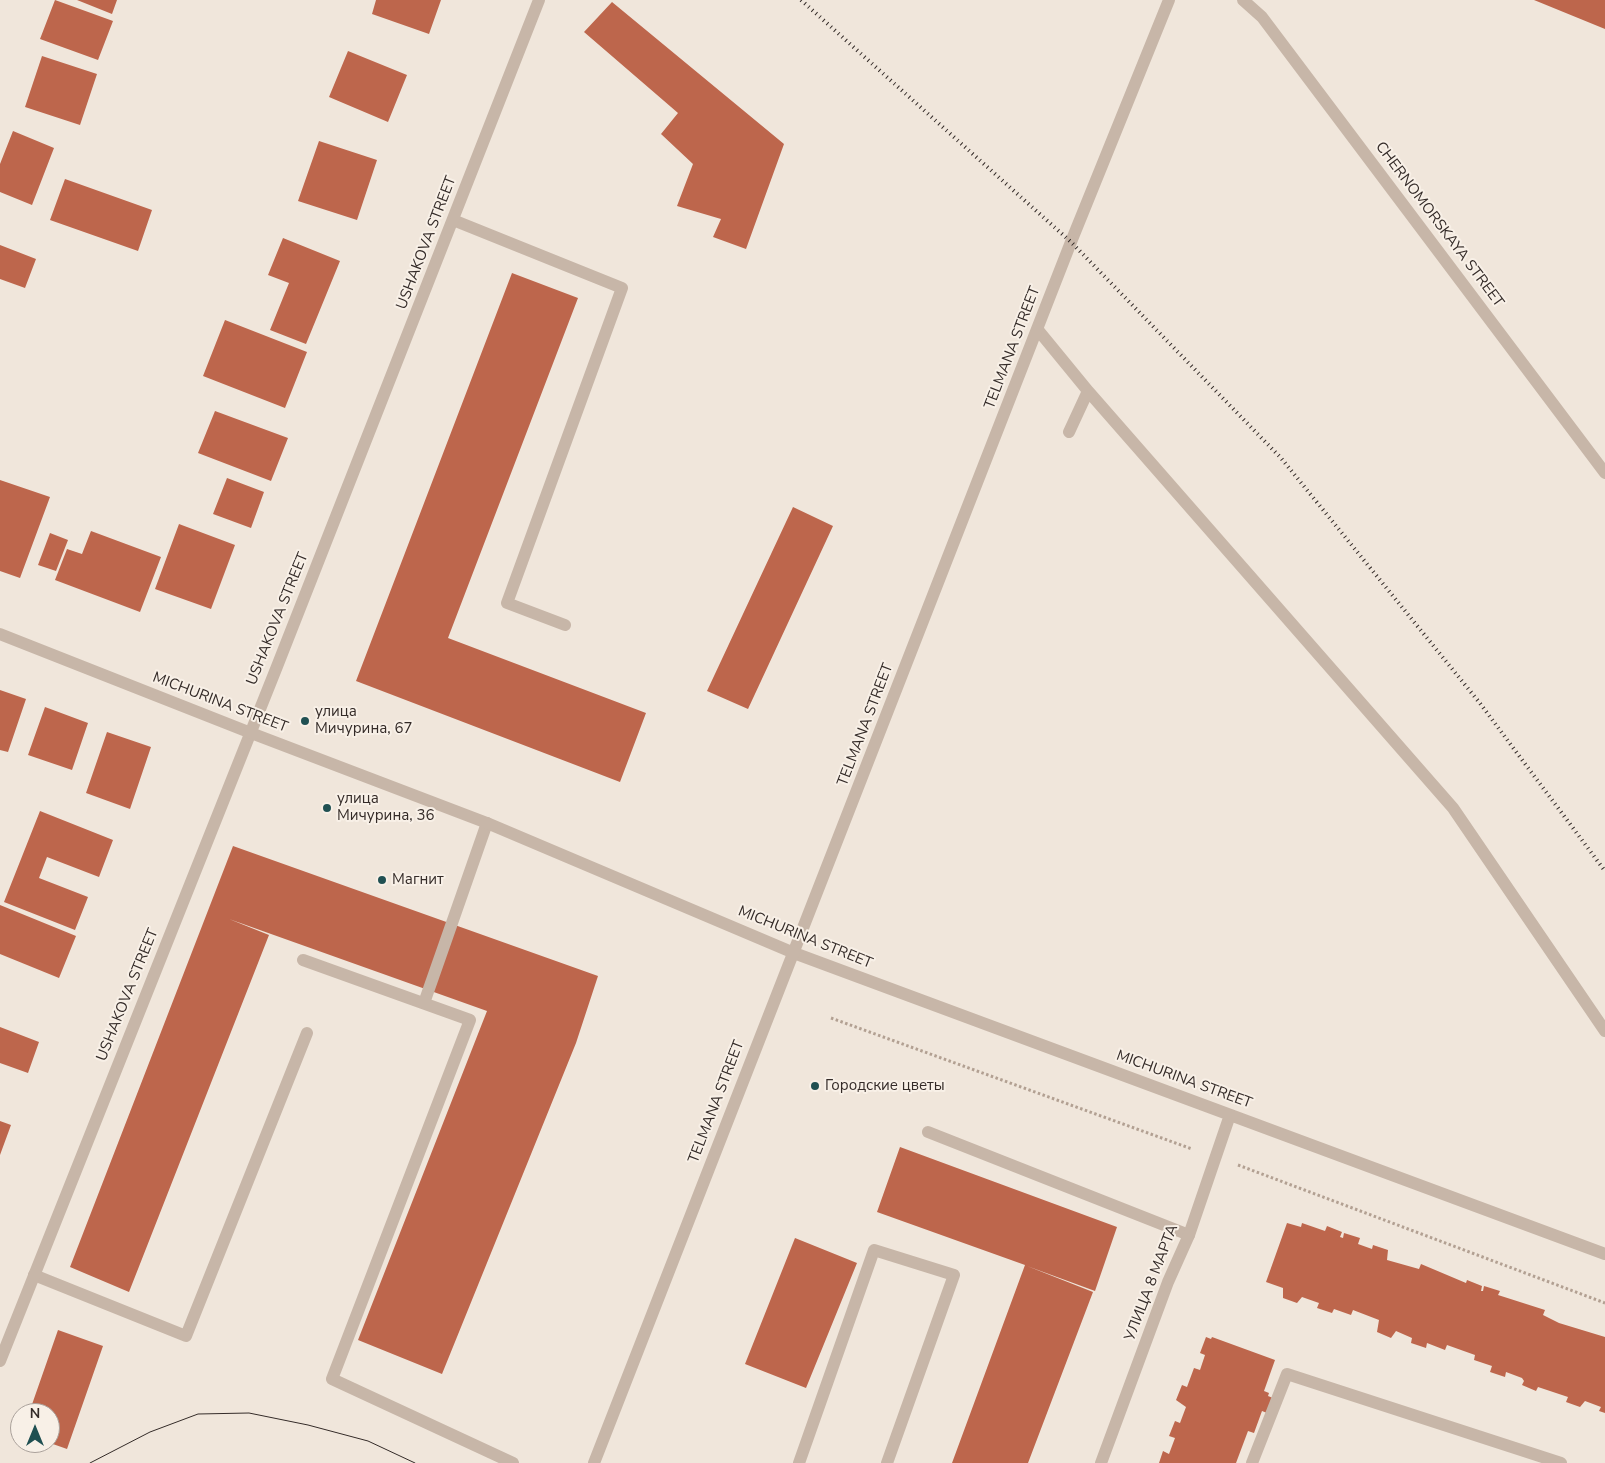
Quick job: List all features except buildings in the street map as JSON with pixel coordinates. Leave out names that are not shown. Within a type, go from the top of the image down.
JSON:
[{"type":"street","name":"USHAKOVA STREET","points":[[0,1361],[251,733],[539,0]]},
{"type":"street","name":"TELMANA STREET","points":[[594,1463],[1169,0]]},
{"type":"street","name":"CHERNOMORSKAYA STREET","points":[[1243,0],[1262,17],[1605,473]]},
{"type":"street","points":[[453,220],[622,288],[506,603],[565,626]]},
{"type":"street","points":[[1038,330],[1088,390],[1454,808],[1605,1031]]},
{"type":"street","points":[[1069,432],[1088,390]]},
{"type":"street","name":"MICHURINA STREET","points":[[0,634],[251,733],[488,823],[794,953],[1605,1254]]},
{"type":"street","points":[[424,1003],[488,823]]},
{"type":"street","points":[[303,960],[470,1020],[332,1379],[513,1463]]},
{"type":"street","points":[[34,1275],[186,1336],[307,1034]]},
{"type":"street","name":"УЛИЦА 8 МАРТА","points":[[1101,1463],[1168,1282],[1189,1235],[1230,1115]]},
{"type":"street","points":[[928,1132],[1189,1235]]},
{"type":"street","points":[[799,1463],[874,1250],[954,1275],[886,1463]]},
{"type":"street","points":[[1252,1463],[1287,1374],[1561,1463]]},
{"type":"tram line","points":[[90,1463],[150,1432],[198,1414],[249,1413],[308,1425],[368,1441],[415,1463]]},
{"type":"railway","points":[[801,0],[1071,242],[1281,458],[1479,702],[1605,871]]},
{"type":"place","name":"улица Мичурина, 67","points":[[305,721]]},
{"type":"place","name":"улица Мичурина, 36","points":[[327,808]]},
{"type":"place","name":"Магнит","points":[[382,880]]},
{"type":"place","name":"Городские цветы","points":[[815,1086]]}]
